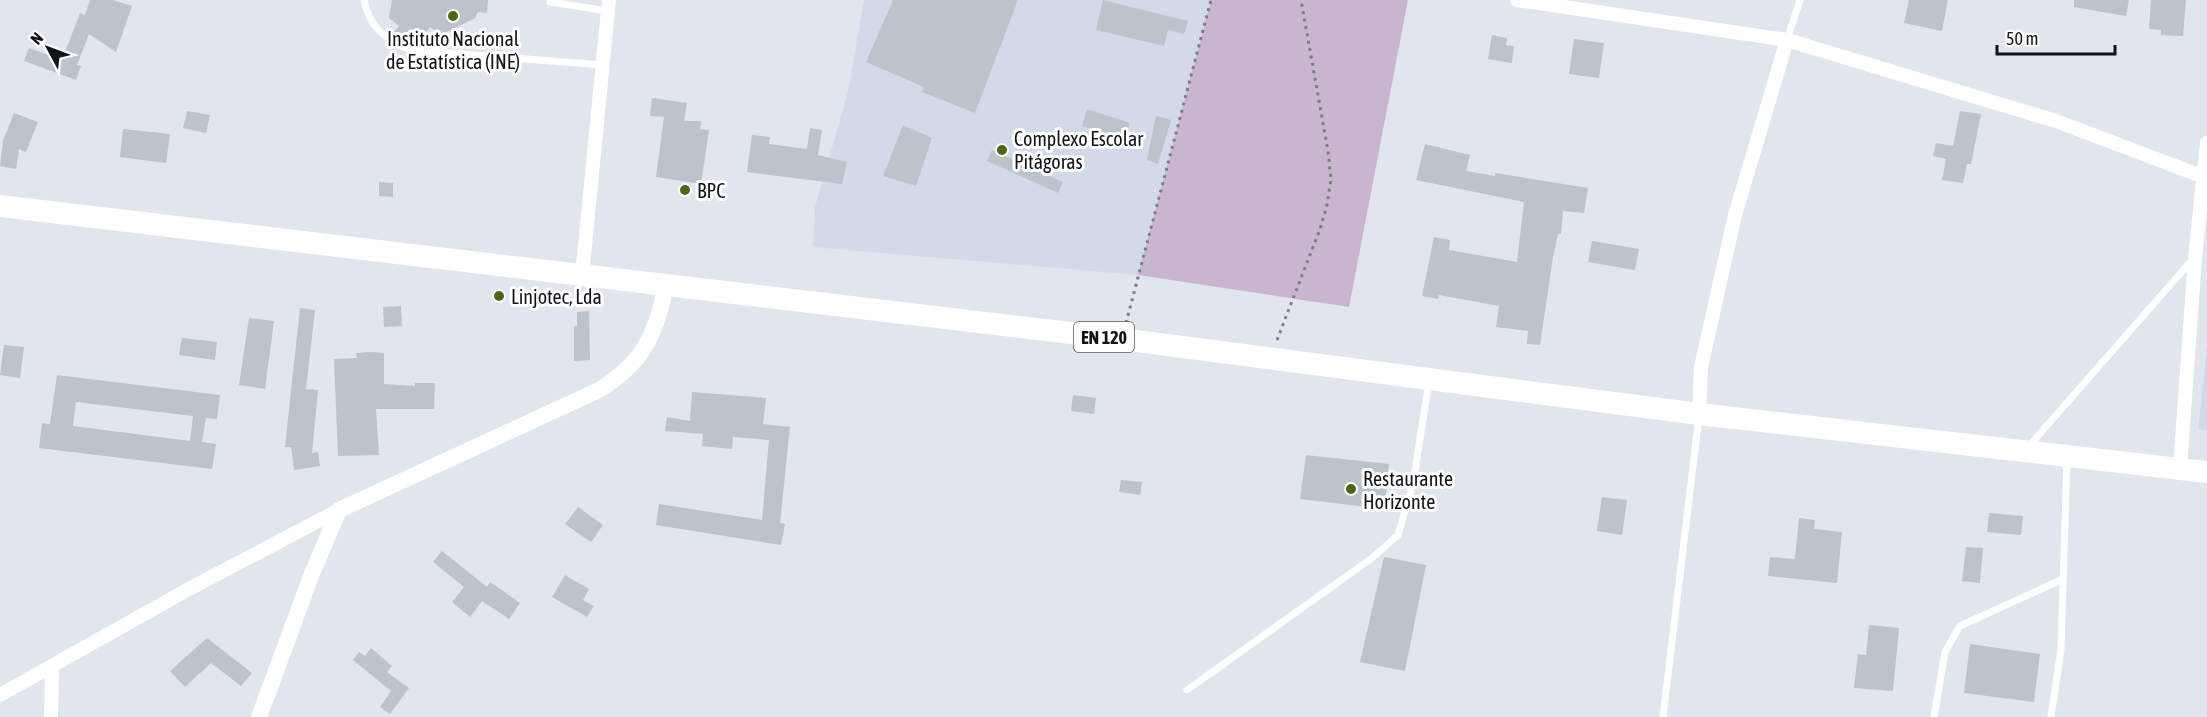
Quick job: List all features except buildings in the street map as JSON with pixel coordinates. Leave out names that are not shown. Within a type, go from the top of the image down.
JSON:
[{"type":"main road","name":"EN 120","points":[[0,206],[1121,339],[1699,414],[2207,472]]},
{"type":"street","points":[[1517,0],[1787,40],[2056,121],[2205,172]]},
{"type":"street","points":[[582,276],[609,5]]},
{"type":"street","points":[[1699,414],[1701,367],[1734,214],[1787,40]]},
{"type":"street","points":[[2180,468],[2195,258],[2207,143]]},
{"type":"street","points":[[0,695],[188,590],[339,510],[599,390],[623,375],[639,356],[658,321],[666,285]]},
{"type":"street","points":[[259,717],[311,576],[339,510]]},
{"type":"street","points":[[51,717],[52,668]]},
{"type":"lane","points":[[364,0],[374,27],[390,42],[410,50],[603,65]]},
{"type":"lane","points":[[550,0],[550,2],[609,5]]},
{"type":"lane","points":[[1787,40],[1800,0]]},
{"type":"lane","points":[[2025,451],[2195,258]]},
{"type":"lane","points":[[1187,690],[1372,558],[1398,535],[1413,484],[1429,379]]},
{"type":"lane","points":[[1663,717],[1699,414]]},
{"type":"lane","points":[[2051,717],[2061,649],[2067,456]]},
{"type":"lane","points":[[1934,717],[1945,652],[1960,626],[2063,579]]},
{"type":"path","points":[[1121,339],[1211,0]]},
{"type":"path","points":[[1271,358],[1320,229],[1331,179],[1301,0]]},
{"type":"shaded area","name":"Complexo Escolar Pitágoras","points":[[864,0],[1211,0],[1138,275],[813,247],[815,207],[848,92]]},
{"type":"shaded area","points":[[1211,0],[1408,0],[1349,307],[1138,275]]},
{"type":"shaded area","points":[[2207,347],[2207,430],[2198,429]]},
{"type":"place","name":"Instituto Nacional de Estatística (INE)","points":[[453,16]]},
{"type":"place","name":"Complexo Escolar Pitágoras","points":[[1002,150]]},
{"type":"place","name":"BPC","points":[[685,190]]},
{"type":"place","name":"Linjotec, Lda","points":[[499,296]]},
{"type":"place","name":"Restaurante Horizonte","points":[[1351,489]]}]
